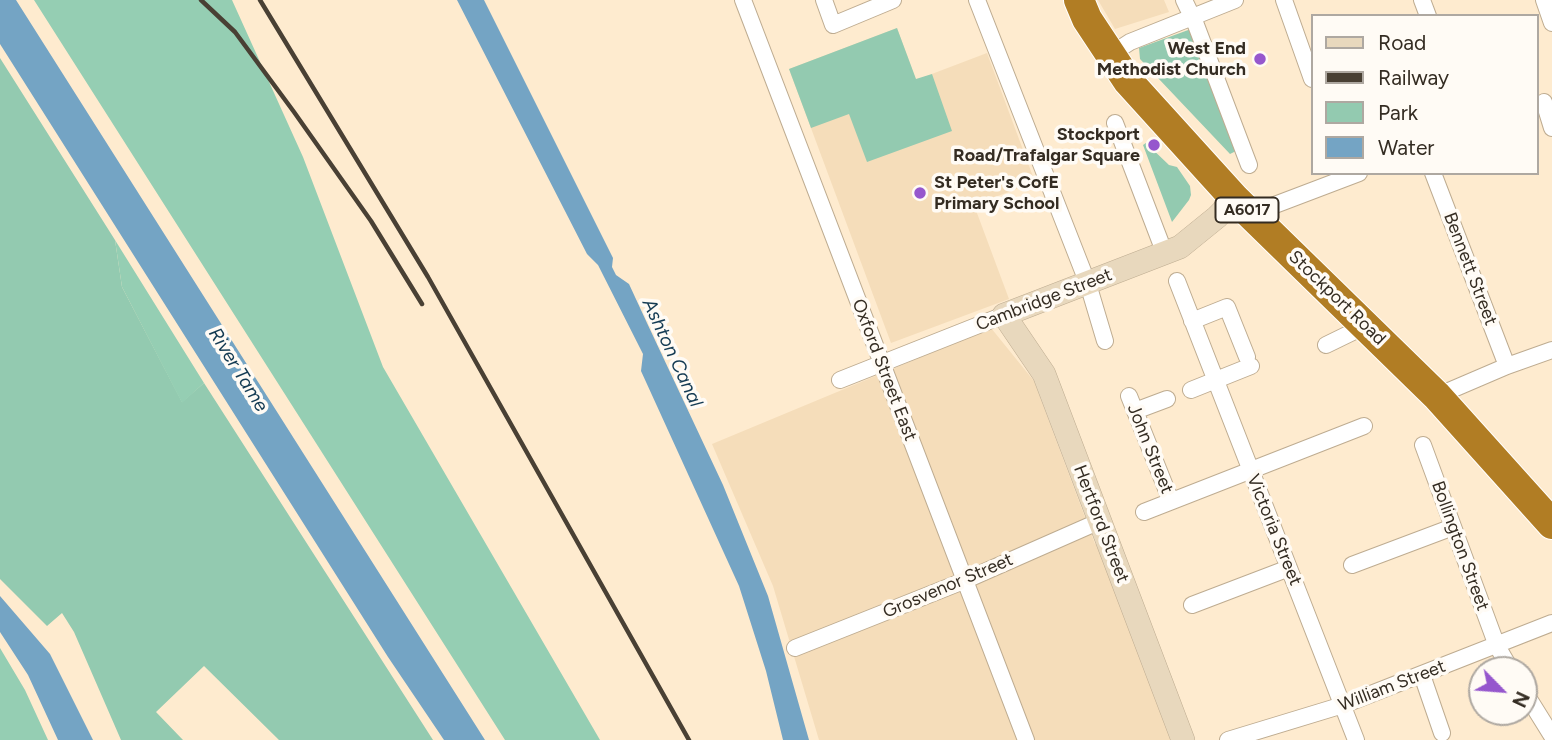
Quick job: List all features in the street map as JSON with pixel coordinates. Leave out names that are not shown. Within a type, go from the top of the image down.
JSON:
[{"type":"highway","name":"Stockport Road","points":[[1079,0],[1087,19],[1128,80],[1243,206],[1437,396],[1552,524]]},
{"type":"street","name":"Oxford Street East","points":[[743,0],[1026,740]]},
{"type":"street","points":[[824,0],[833,25],[893,0]]},
{"type":"street","points":[[977,0],[1088,284],[1105,341]]},
{"type":"street","points":[[1184,0],[1249,165]]},
{"type":"street","points":[[1110,55],[1130,42],[1235,0]]},
{"type":"street","points":[[1284,0],[1310,73]]},
{"type":"street","points":[[1544,0],[1552,23]]},
{"type":"street","points":[[1544,102],[1552,128]]},
{"type":"street","points":[[1115,123],[1165,254]]},
{"type":"street","name":"Cambridge Street","points":[[840,380],[880,362],[1165,254],[1181,247],[1217,217],[1243,206],[1350,175]]},
{"type":"street","name":"Bennett Street","points":[[1434,175],[1507,366]]},
{"type":"street","name":"Victoria Street","points":[[1177,281],[1356,740]]},
{"type":"street","points":[[1191,390],[1249,361],[1227,307],[1192,321]]},
{"type":"street","name":"Hertford Street","points":[[1004,315],[1044,374],[1183,740]]},
{"type":"street","points":[[1326,345],[1365,326]]},
{"type":"street","points":[[1437,396],[1552,350]]},
{"type":"street","name":"John Street","points":[[1167,399],[1132,403],[1171,501]]},
{"type":"street","points":[[1144,512],[1364,426]]},
{"type":"street","name":"Bollington Street","points":[[1423,445],[1503,656]]},
{"type":"street","name":"Grosvenor Street","points":[[795,648],[966,580],[1100,521]]},
{"type":"street","points":[[1352,565],[1453,527]]},
{"type":"street","points":[[1192,604],[1289,568]]},
{"type":"street","name":"William Street","points":[[1228,740],[1343,705],[1552,624]]},
{"type":"street","points":[[1422,675],[1442,733]]},
{"type":"street","points":[[1538,714],[1552,736]]},
{"type":"shaded area","points":[[1098,0],[1164,0],[1169,12],[1115,29]]},
{"type":"shaded area","name":"St Peter's CofE Primary School","points":[[897,28],[916,80],[987,53],[1035,182],[974,205],[1009,299],[891,343],[789,69]]},
{"type":"shaded area","points":[[991,328],[1034,381],[1095,544],[1100,543],[1173,740],[819,740],[773,586],[712,444]]},
{"type":"green space","points":[[34,0],[232,0],[303,157],[383,367],[600,740],[505,740]]},
{"type":"green space","points":[[897,28],[916,79],[932,74],[952,131],[867,162],[849,114],[811,128],[789,69]]},
{"type":"green space","points":[[1191,29],[1236,151],[1230,154],[1140,59],[1139,48]]},
{"type":"green space","points":[[0,58],[115,240],[122,287],[182,402],[204,383],[433,740],[279,740],[204,666],[156,712],[183,740],[121,740],[74,632],[62,613],[47,626],[0,579]]},
{"type":"green space","points":[[1146,143],[1169,165],[1177,167],[1190,186],[1189,200],[1172,222],[1143,145]]},
{"type":"green space","points":[[115,240],[204,383],[182,403],[122,287]]},
{"type":"green space","points":[[0,648],[25,690],[48,740],[0,740]]},
{"type":"water","name":"River Tame","points":[[0,0],[16,0],[485,740],[444,740],[388,657],[0,44]]},
{"type":"water","points":[[457,0],[484,0],[613,258],[612,267],[616,275],[629,284],[723,485],[768,596],[809,740],[783,740],[766,671],[739,586],[641,371],[643,354],[598,265],[587,254]]},
{"type":"water","points":[[0,596],[50,654],[93,740],[58,740],[28,675],[0,632]]},
{"type":"railway","points":[[201,0],[235,32],[294,112],[371,221],[422,304]]},
{"type":"railway","points":[[260,0],[428,277],[689,740]]},
{"type":"place","name":"West End Methodist Church","points":[[1260,59]]},
{"type":"place","name":"Stockport Road/Trafalgar Square","points":[[1154,145]]},
{"type":"place","name":"St Peter's CofE Primary School","points":[[920,193]]},
{"type":"water label","name":"Ashton Canal","points":[[672,353]]}]
